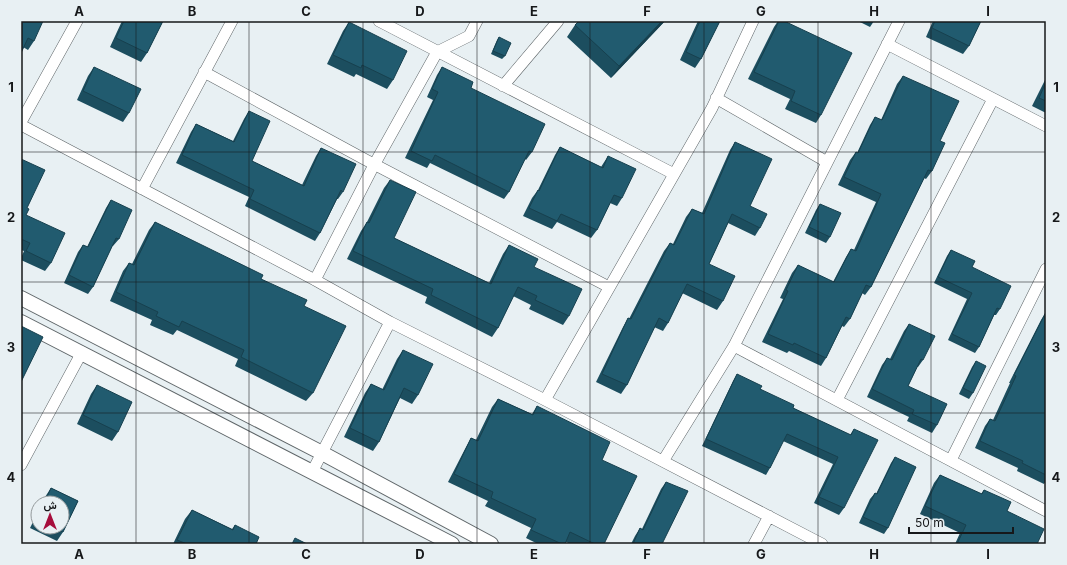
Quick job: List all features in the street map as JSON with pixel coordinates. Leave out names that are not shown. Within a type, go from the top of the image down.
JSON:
[{"type":"street","points":[[77,21],[21,124],[315,280],[390,322],[545,400],[822,544]]},
{"type":"street","points":[[142,189],[232,21]]},
{"type":"street","points":[[379,21],[674,174]]},
{"type":"street","points":[[315,280],[374,164],[437,52],[469,36],[477,21]]},
{"type":"street","points":[[503,86],[558,21]]},
{"type":"street","points":[[545,400],[716,98],[753,21]]},
{"type":"street","points":[[663,461],[734,346],[826,162],[899,21]]},
{"type":"street","points":[[887,44],[1046,126]]},
{"type":"street","points":[[204,72],[374,164],[609,287]]},
{"type":"street","points":[[716,98],[826,162]]},
{"type":"street","points":[[837,400],[993,99]]},
{"type":"street","points":[[951,460],[1046,269]]},
{"type":"street","points":[[21,298],[322,453],[491,544]]},
{"type":"street","points":[[21,322],[82,352],[452,544]]},
{"type":"street","points":[[312,472],[390,322]]},
{"type":"street","points":[[734,346],[1046,511]]},
{"type":"street","points":[[21,465],[82,352]]},
{"type":"street","points":[[754,544],[769,516]]},
{"type":"building","points":[[21,21],[43,21],[34,41],[28,38],[21,53]]},
{"type":"building","points":[[124,21],[163,21],[147,53],[116,38]]},
{"type":"building","points":[[579,21],[662,21],[619,66],[575,25]]},
{"type":"building","points":[[700,21],[720,21],[701,59],[686,52]]},
{"type":"building","points":[[779,21],[784,21],[852,53],[821,115],[791,101],[795,91],[754,72]]},
{"type":"building","points":[[935,21],[981,21],[969,46],[932,28]]},
{"type":"building","points":[[349,22],[407,51],[393,80],[362,65],[361,68],[333,55]]},
{"type":"building","points":[[499,37],[511,43],[505,56],[493,51]]},
{"type":"building","points":[[94,67],[141,89],[129,113],[83,91]]},
{"type":"building","points":[[442,67],[473,82],[471,88],[545,124],[532,152],[529,151],[509,192],[435,155],[432,161],[411,151],[438,92],[432,89]]},
{"type":"building","points":[[903,76],[959,101],[940,141],[945,143],[932,171],[928,170],[871,287],[866,285],[850,319],[846,317],[826,358],[794,343],[793,345],[768,334],[798,265],[834,282],[851,249],[856,251],[881,194],[844,177],[856,152],[858,153],[875,117],[882,120]]},
{"type":"building","points":[[1046,82],[1046,101],[1039,98]]},
{"type":"building","points":[[249,111],[270,121],[252,161],[304,186],[321,148],[356,164],[343,192],[341,190],[320,233],[250,199],[254,190],[182,155],[196,124],[234,142]]},
{"type":"building","points":[[735,142],[772,159],[750,206],[767,214],[760,228],[732,214],[709,264],[735,276],[723,301],[687,284],[668,323],[659,318],[627,385],[602,374],[628,318],[631,319],[670,243],[674,245],[692,209],[704,214]]},
{"type":"building","points":[[560,147],[603,168],[608,156],[636,169],[622,198],[614,195],[597,230],[561,214],[557,221],[529,208],[538,190],[539,191]]},
{"type":"building","points":[[21,159],[45,170],[27,208],[29,209],[26,215],[65,233],[51,263],[26,251],[30,243],[21,239]]},
{"type":"building","points":[[390,180],[416,192],[394,238],[491,284],[509,245],[538,259],[534,267],[582,289],[569,316],[535,300],[537,296],[518,287],[498,328],[431,295],[433,289],[353,251],[367,222],[369,223]]},
{"type":"building","points":[[111,200],[132,210],[119,239],[116,238],[93,287],[69,275],[83,245],[88,247]]},
{"type":"building","points":[[820,204],[841,213],[830,237],[809,227]]},
{"type":"building","points":[[155,222],[263,275],[261,279],[307,300],[304,306],[346,326],[313,393],[241,357],[244,350],[182,321],[179,327],[156,316],[158,312],[116,292],[129,263],[134,265]]},
{"type":"building","points":[[951,250],[975,261],[972,267],[1011,286],[1000,309],[997,308],[979,347],[952,334],[972,293],[938,277]]},
{"type":"building","points":[[1046,312],[1046,475],[1022,463],[1023,461],[980,441],[990,419],[995,421],[1016,376],[1014,375]]},
{"type":"building","points":[[909,324],[935,336],[923,360],[921,359],[908,386],[947,404],[937,425],[912,414],[914,410],[872,389],[887,358],[892,360]]},
{"type":"building","points":[[21,326],[43,337],[21,382]]},
{"type":"building","points":[[403,350],[433,364],[418,395],[404,388],[379,442],[350,428],[371,384],[384,390]]},
{"type":"building","points":[[976,361],[986,366],[973,393],[963,388]]},
{"type":"building","points":[[737,374],[762,386],[760,389],[794,405],[793,408],[851,435],[854,429],[878,440],[844,508],[819,497],[838,457],[787,434],[770,468],[706,439]]},
{"type":"building","points":[[97,385],[132,402],[118,432],[83,415]]},
{"type":"building","points":[[498,399],[533,415],[537,406],[610,442],[602,460],[637,476],[604,544],[595,544],[570,532],[565,544],[562,544],[531,530],[536,519],[491,498],[493,492],[454,474],[471,438],[478,441]]},
{"type":"building","points":[[895,457],[916,467],[888,528],[863,517],[875,493],[877,494]]},
{"type":"building","points":[[940,475],[982,494],[984,490],[1011,502],[1007,511],[1044,529],[1037,544],[957,544],[966,525],[925,506]]},
{"type":"building","points":[[666,482],[688,491],[662,544],[633,544],[640,528],[643,530]]},
{"type":"building","points":[[51,488],[66,495],[48,495]]},
{"type":"building","points":[[70,497],[78,501],[70,518]]},
{"type":"building","points":[[192,510],[233,530],[235,525],[259,537],[256,544],[187,544],[177,540]]},
{"type":"building","points":[[295,538],[307,544],[292,544]]}]
